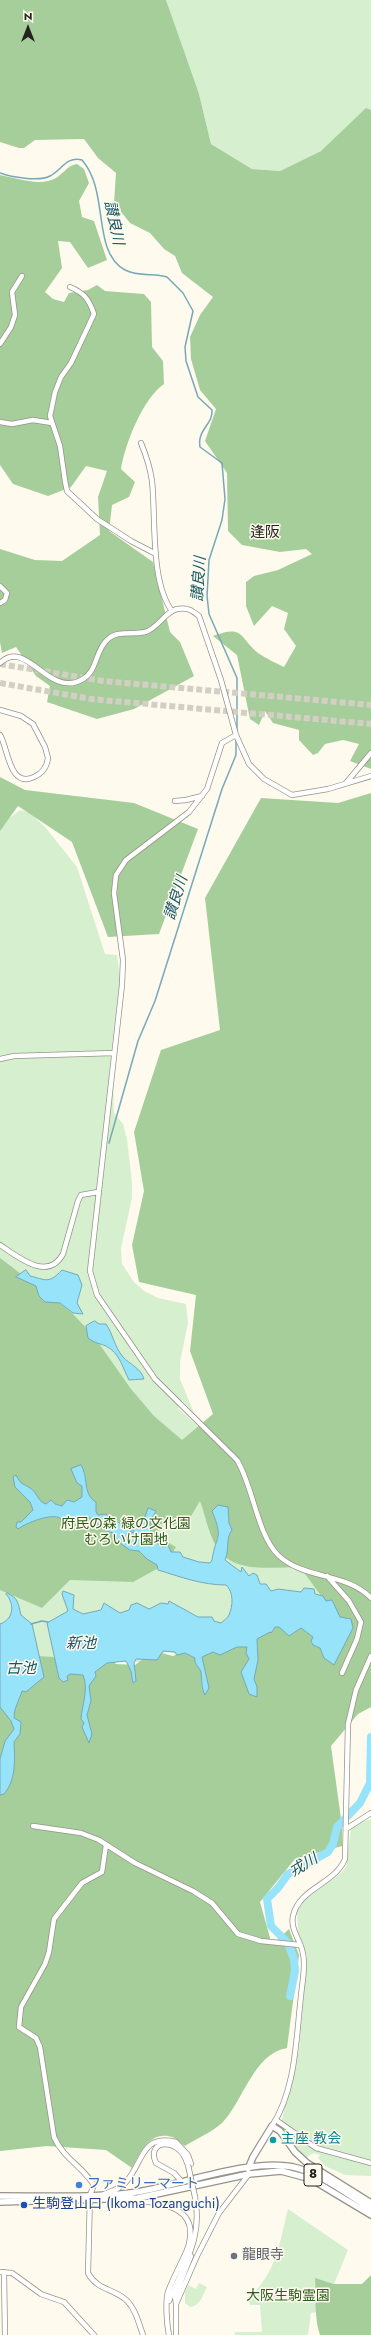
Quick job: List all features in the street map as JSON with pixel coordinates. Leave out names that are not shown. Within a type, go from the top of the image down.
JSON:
[{"type":"main road","points":[[249,2171],[272,2126],[280,2131],[295,2152],[307,2163],[371,2203]]},
{"type":"main road","name":"8","points":[[0,2202],[90,2198],[102,2194],[131,2193],[182,2182],[281,2165],[298,2168],[314,2175],[371,2209]]},
{"type":"main road","name":"8","points":[[0,2196],[118,2200],[157,2194],[249,2171],[281,2172],[296,2174],[312,2179],[371,2215]]},
{"type":"street","points":[[0,344],[12,326],[15,315],[12,292],[22,276]]},
{"type":"street","points":[[70,287],[82,292],[90,300],[94,314],[55,392],[50,416],[60,446],[67,491],[97,519],[131,541],[156,554]]},
{"type":"street","points":[[0,422],[12,424],[33,420],[52,423]]},
{"type":"street","points":[[141,442],[148,462],[152,482],[156,554],[165,603],[172,611]]},
{"type":"street","points":[[0,586],[7,593],[5,600],[0,603]]},
{"type":"street","points":[[0,663],[9,656],[18,655],[54,679],[70,683],[77,682],[86,677],[92,670],[99,651],[109,637],[116,634],[145,632],[153,629],[172,611],[185,608],[199,616],[222,680],[236,735],[249,764],[264,779],[292,795],[371,776]]},
{"type":"street","points":[[0,710],[26,718],[37,730],[48,758],[42,772],[31,779],[22,778],[16,774],[9,763],[0,735]]},
{"type":"street","points":[[236,735],[222,743],[207,789],[189,812],[126,860],[116,875],[114,893],[123,960],[122,985],[90,1271],[98,1295],[155,1379],[237,1460],[245,1473],[253,1500],[273,1549],[292,1564],[353,1584],[371,1598]]},
{"type":"street","points":[[346,783],[371,753]]},
{"type":"street","points":[[175,801],[202,796]]},
{"type":"street","points":[[0,1059],[14,1056],[114,1053]]},
{"type":"street","points":[[0,1245],[37,1267],[51,1266],[60,1260],[63,1254],[81,1195],[98,1192]]},
{"type":"street","points":[[327,1576],[349,1602],[362,1622],[362,1628],[342,1673]]},
{"type":"street","points":[[272,2126],[286,2096],[295,2050],[304,1954],[293,1926],[296,1908],[302,1898],[340,1868],[346,1853],[346,1754],[349,1719],[356,1690],[371,1656]]},
{"type":"street","points":[[346,1829],[371,1813]]},
{"type":"street","points":[[33,1826],[81,1833],[106,1845],[135,1863],[193,1891],[212,1903],[238,1934],[261,1941],[300,1945]]},
{"type":"street","points":[[106,1845],[102,1872],[82,1883],[54,1919],[45,1964],[24,1997],[19,2016],[19,2027],[36,2038],[40,2047],[54,2137],[61,2151],[87,2174],[94,2185],[90,2198],[88,2273],[92,2282],[119,2295],[130,2303],[144,2335]]},
{"type":"street","points":[[276,2120],[316,2148],[371,2163]]},
{"type":"street","points":[[102,2194],[118,2189],[125,2183],[149,2144],[157,2140],[176,2142],[188,2155],[201,2212],[201,2229],[175,2296],[176,2335]]},
{"type":"street","points":[[182,2182],[174,2173],[156,2163],[153,2154],[162,2144],[172,2144],[184,2153],[189,2164]]},
{"type":"street","points":[[176,2304],[197,2256],[219,2213],[249,2171]]},
{"type":"street","points":[[168,2304],[197,2232],[197,2197]]},
{"type":"street","points":[[118,2200],[172,2206],[183,2214],[188,2221],[189,2234],[187,2248],[168,2293],[169,2335]]},
{"type":"street","points":[[5,2335],[2,2272],[19,2277],[41,2294],[64,2302],[94,2335]]},
{"type":"green space","points":[[0,0],[166,0],[199,94],[211,144],[252,169],[280,171],[321,151],[366,108],[371,110],[371,769],[350,761],[359,744],[343,740],[325,744],[318,753],[313,755],[299,740],[299,730],[273,723],[265,711],[259,725],[250,719],[237,655],[213,636],[223,633],[236,632],[240,634],[258,653],[284,667],[296,646],[284,629],[288,613],[272,606],[254,626],[246,606],[246,582],[254,576],[278,570],[312,554],[306,549],[280,552],[242,545],[228,531],[227,473],[205,441],[216,409],[200,390],[191,359],[190,337],[200,315],[213,297],[182,273],[175,256],[164,249],[150,233],[130,223],[114,203],[116,173],[98,158],[84,139],[35,140],[24,148],[19,148],[0,142]]},
{"type":"green space","points":[[166,0],[371,0],[371,136],[321,151],[280,171],[252,169],[211,144],[199,94],[183,57]]},
{"type":"green space","points":[[77,164],[84,169],[89,183],[79,201],[82,217],[94,221],[107,260],[88,268],[70,242],[58,241],[62,268],[45,292],[53,299],[64,302],[69,293],[88,290],[97,285],[105,291],[144,294],[151,302],[152,347],[163,361],[164,384],[156,391],[142,410],[126,447],[121,469],[135,482],[129,497],[112,505],[109,531],[153,562],[170,632],[180,642],[194,676],[134,709],[97,719],[47,702],[50,686],[36,676],[16,647],[2,653],[0,642],[0,549],[35,560],[62,561],[100,535],[98,497],[107,471],[86,466],[71,487],[48,496],[13,484],[0,465],[0,175],[36,182],[50,181]]},
{"type":"green space","points":[[0,777],[25,790],[134,803],[198,829],[159,934],[108,937],[72,842],[18,806],[0,831]]},
{"type":"green space","points":[[371,793],[371,1707],[358,1714],[331,1746],[342,1826],[342,1846],[295,1859],[260,1902],[272,1945],[289,1929],[299,1955],[287,2048],[275,2052],[265,2059],[222,2123],[185,2146],[172,2137],[164,2136],[152,2140],[142,2150],[132,2168],[106,2150],[47,2146],[0,2151],[0,1696],[22,1655],[53,1657],[76,1671],[100,1650],[116,1664],[135,1665],[154,1651],[173,1656],[199,1644],[324,1600],[300,1567],[258,1568],[237,1564],[228,1559],[221,1553],[214,1541],[208,1528],[200,1501],[185,1526],[160,1524],[157,1536],[176,1547],[166,1564],[133,1582],[70,1580],[42,1608],[0,1590],[0,1258],[71,1312],[93,1335],[131,1389],[154,1416],[182,1440],[213,1414],[190,1351],[196,1295],[139,1282],[132,1245],[144,1191],[134,1132],[161,1050],[220,1030],[205,898],[261,798],[338,803]]},
{"type":"green space","name":"府民の森 緑の文化園 むろいけ園地","points":[[20,810],[29,812],[46,828],[77,867],[105,954],[117,955],[120,979],[109,1073],[113,1081],[114,1113],[123,1124],[127,1139],[132,1182],[132,1198],[121,1248],[122,1264],[134,1282],[144,1291],[158,1298],[186,1304],[188,1323],[180,1362],[180,1379],[194,1413],[182,1400],[178,1408],[202,1430],[325,1577],[329,1593],[180,1658],[173,1653],[165,1652],[164,1656],[147,1662],[118,1662],[0,1710],[0,830],[8,819]]},
{"type":"green space","points":[[371,1819],[371,2176],[345,2175],[325,2166],[318,2158],[320,2155],[314,2153],[305,2158],[280,2127],[299,2050],[307,1956],[298,1931],[297,1912],[304,1899],[339,1875],[346,1867],[351,1828],[355,1824]]},
{"type":"green space","name":"大阪生駒霊園","points":[[288,2209],[348,2250],[334,2284],[315,2279],[317,2312],[311,2313],[308,2335],[235,2335],[235,2332],[262,2332],[260,2305],[250,2305],[250,2297],[259,2287],[272,2267]]},
{"type":"green space","points":[[371,2275],[371,2335],[320,2335],[316,2314],[315,2278],[334,2284],[362,2284]]},
{"type":"green space","points":[[199,2283],[207,2287],[199,2302],[190,2307],[185,2303],[185,2292],[188,2285],[196,2289]]},
{"type":"water","points":[[26,1270],[30,1276],[46,1280],[53,1278],[62,1270],[78,1275],[82,1285],[77,1303],[83,1314],[73,1313],[60,1303],[45,1302],[39,1296],[36,1286],[16,1277]]},
{"type":"water","points":[[95,1321],[99,1324],[106,1324],[120,1353],[126,1360],[135,1366],[144,1379],[129,1380],[115,1353],[106,1346],[88,1338],[86,1326]]},
{"type":"water","name":"新池","points":[[81,1465],[85,1475],[87,1490],[92,1499],[96,1502],[96,1512],[98,1515],[106,1514],[109,1518],[115,1519],[133,1533],[135,1525],[139,1528],[142,1526],[148,1508],[156,1511],[150,1522],[151,1540],[163,1547],[168,1545],[171,1552],[180,1552],[183,1557],[199,1562],[210,1563],[218,1537],[218,1528],[212,1511],[218,1505],[228,1507],[229,1523],[232,1530],[229,1537],[225,1560],[241,1572],[242,1567],[249,1576],[253,1573],[257,1575],[260,1584],[266,1584],[271,1591],[278,1589],[301,1592],[304,1588],[314,1589],[315,1594],[323,1596],[326,1601],[332,1600],[340,1617],[351,1619],[353,1628],[334,1665],[324,1658],[320,1648],[313,1645],[311,1641],[313,1637],[301,1628],[289,1636],[279,1627],[275,1627],[271,1633],[270,1632],[257,1639],[258,1660],[254,1679],[257,1687],[257,1697],[249,1694],[241,1672],[249,1659],[246,1653],[247,1647],[237,1647],[220,1655],[213,1652],[202,1657],[209,1688],[205,1695],[202,1686],[201,1672],[195,1662],[195,1658],[185,1653],[177,1655],[175,1652],[163,1651],[157,1660],[136,1659],[134,1663],[136,1681],[133,1683],[131,1671],[126,1661],[107,1663],[95,1672],[96,1676],[89,1686],[91,1701],[87,1715],[92,1734],[89,1743],[82,1727],[84,1723],[81,1719],[85,1680],[83,1675],[70,1674],[67,1676],[68,1680],[63,1682],[59,1678],[47,1623],[68,1611],[62,1594],[63,1591],[74,1595],[73,1609],[83,1614],[101,1610],[104,1603],[120,1613],[129,1610],[131,1605],[137,1603],[149,1609],[161,1603],[168,1604],[169,1601],[198,1617],[212,1617],[214,1621],[221,1623],[229,1615],[232,1595],[226,1585],[200,1582],[158,1570],[157,1565],[147,1559],[139,1551],[130,1550],[121,1544],[113,1533],[105,1530],[93,1520],[85,1516],[79,1516],[63,1522],[60,1518],[51,1517],[32,1522],[18,1529],[16,1527],[17,1522],[21,1522],[33,1510],[30,1502],[15,1487],[13,1477],[16,1475],[21,1482],[35,1492],[43,1503],[46,1504],[51,1500],[55,1504],[62,1506],[67,1500],[74,1502],[82,1497],[82,1486],[77,1483],[71,1469]]},
{"type":"water","name":"古池","points":[[7,1593],[16,1599],[21,1615],[32,1624],[44,1677],[26,1692],[22,1691],[17,1704],[14,1718],[21,1722],[20,1734],[14,1742],[13,1776],[4,1794],[0,1795],[0,1759],[5,1741],[14,1729],[11,1721],[0,1707],[0,1624],[8,1619],[12,1611],[11,1602],[6,1594]]},
{"type":"waterway","name":"讃良川","points":[[0,173],[11,176],[39,179],[50,176],[64,164],[72,160],[82,160],[90,173],[96,188],[104,235],[108,249],[115,261],[125,270],[130,272],[167,277],[183,293],[193,311],[185,347],[186,361],[198,397],[212,410],[210,420],[201,436],[200,447],[222,463],[225,499],[222,520],[209,560],[207,596],[209,614],[237,678],[237,730]]},
{"type":"waterway","name":"讃良川","points":[[109,1143],[138,1041],[155,1001],[222,789],[236,755],[236,740]]},
{"type":"waterway","points":[[31,1624],[42,1621],[48,1622]]},
{"type":"waterway","name":"戎川","points":[[290,1996],[295,1971],[294,1959],[288,1943],[271,1926],[267,1899],[278,1888],[288,1874],[328,1852],[333,1844],[337,1827],[360,1803],[370,1783],[371,1737]]},
{"type":"tunnel","points":[[0,664],[103,681],[371,705]]},
{"type":"tunnel","points":[[0,683],[91,699],[371,724]]},
{"type":"place","name":"主座 教会","points":[[273,2140]]},
{"type":"place","name":"ファミリーマート","points":[[79,2185]]},
{"type":"place","name":"生駒登山口 (Ikoma Tozanguchi)","points":[[24,2205]]},
{"type":"place","name":"龍眼寺","points":[[234,2256]]},
{"type":"district","name":"逢阪","points":[[265,533]]}]
